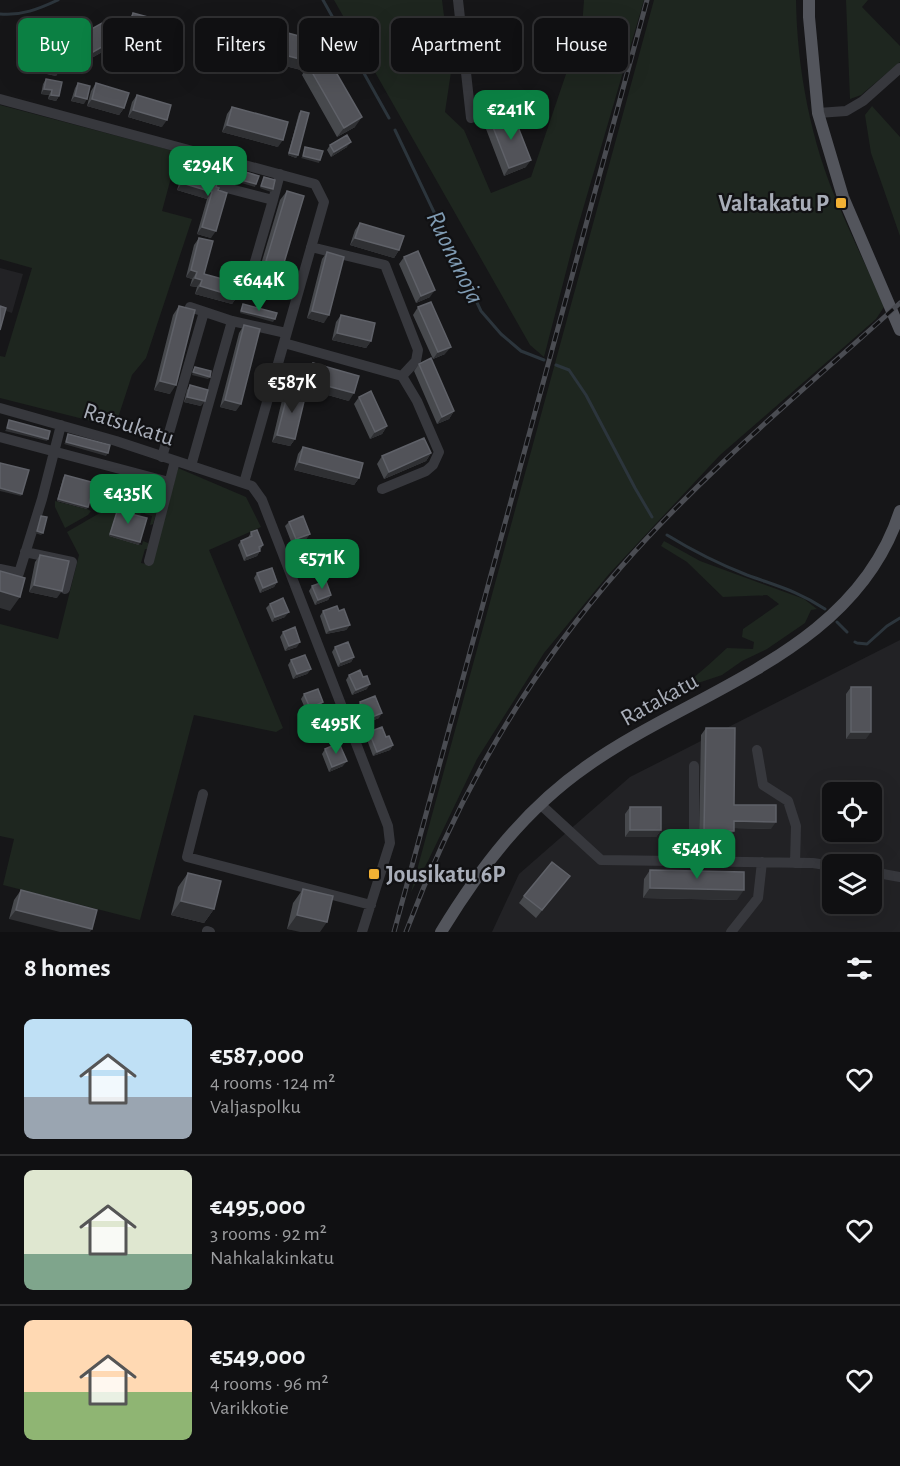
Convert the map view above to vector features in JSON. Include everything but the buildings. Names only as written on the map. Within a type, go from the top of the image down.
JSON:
[{"type":"main road","points":[[809,0],[818,113],[843,197],[900,330]]},
{"type":"main road","name":"Ratakatu","points":[[441,932],[496,852],[540,804],[587,766],[612,749],[763,665],[813,633],[835,614],[860,586],[887,544],[898,525],[900,511]]},
{"type":"street","points":[[458,0],[471,118]]},
{"type":"street","points":[[818,113],[846,111],[863,101],[900,68]]},
{"type":"street","points":[[0,99],[315,184],[324,202],[244,483],[252,486],[262,500],[388,826],[390,843],[362,932]]},
{"type":"street","points":[[225,160],[219,186],[273,200]]},
{"type":"street","points":[[252,272],[280,174]]},
{"type":"street","points":[[311,247],[385,265],[418,350],[416,361],[402,376]]},
{"type":"street","points":[[190,307],[402,376],[417,400],[439,452],[434,465],[426,471],[382,489]]},
{"type":"street","points":[[162,458],[204,312]]},
{"type":"street","points":[[191,466],[232,321]]},
{"type":"street","name":"Ratsukatu","points":[[0,409],[116,441],[162,458],[244,483]]},
{"type":"street","points":[[0,569],[19,573],[61,425]]},
{"type":"street","points":[[0,438],[169,482]]},
{"type":"street","points":[[149,561],[175,461]]},
{"type":"street","points":[[25,552],[72,562],[65,589]]},
{"type":"street","points":[[757,750],[763,784],[788,801],[794,818],[796,826],[795,863]]},
{"type":"street","points":[[694,766],[694,862]]},
{"type":"street","points":[[203,794],[186,857],[371,905]]},
{"type":"street","points":[[540,804],[601,860],[822,865]]},
{"type":"street","points":[[731,932],[758,898],[762,862]]},
{"type":"street","points":[[882,874],[900,877]]},
{"type":"shaded area","points":[[334,0],[442,0],[444,18],[391,18],[391,72],[451,72],[445,112],[464,130],[491,193],[531,177],[567,72],[623,72],[576,233],[544,357],[530,345],[375,72],[379,72],[379,18],[344,18]]},
{"type":"shaded area","points":[[584,0],[644,0],[628,55],[628,18],[583,18]]},
{"type":"shaded area","points":[[654,0],[796,0],[799,52],[813,131],[829,182],[884,307],[876,319],[720,455],[609,574],[544,653],[477,759],[411,892]]},
{"type":"shaded area","points":[[846,0],[868,0],[862,7],[900,46],[900,62],[861,95],[850,99]]},
{"type":"shaded area","points":[[0,105],[178,152],[162,211],[192,219],[146,358],[132,375],[115,427],[0,398],[0,356],[5,357],[32,268],[0,259]]},
{"type":"shaded area","points":[[872,106],[900,137],[900,236],[871,153],[865,115]]},
{"type":"shaded area","points":[[0,268],[23,274],[12,313],[0,309]]},
{"type":"shaded area","points":[[178,468],[246,497],[261,527],[209,550],[283,728],[276,732],[194,715],[140,920],[3,885],[14,839],[0,836],[0,624],[58,639],[79,555],[67,532],[117,503],[123,501],[148,507],[149,511],[157,511],[153,524],[150,525],[152,516],[145,514],[146,509],[142,508],[139,519],[131,517],[132,514],[116,513],[109,536],[142,545],[143,541],[148,543],[151,549],[145,549],[141,563],[152,565]]},
{"type":"shaded area","points":[[55,501],[91,511],[65,528],[55,507]]},
{"type":"shaded area","points":[[664,541],[700,561],[804,599],[817,609],[811,610],[805,623],[767,649],[742,661],[722,675],[698,683],[683,696],[662,704],[655,701],[702,671],[727,648],[753,649],[754,642],[742,637],[743,629],[779,604],[767,595],[723,597],[687,562],[661,546]]},
{"type":"shaded area","points":[[900,640],[900,932],[492,932],[519,874],[630,777]]},
{"type":"waterway","name":"Ruonanoja","points":[[0,14],[30,11],[58,0]]},
{"type":"waterway","name":"Ruonanoja","points":[[323,0],[389,118]]},
{"type":"waterway","name":"Ruonanoja","points":[[395,130],[481,311],[501,334],[521,351],[544,360]]},
{"type":"waterway","name":"Ruonanoja","points":[[556,365],[569,370],[586,395],[652,517]]},
{"type":"waterway","name":"Ruonanoja","points":[[667,535],[716,562],[796,593],[825,609]]},
{"type":"waterway","name":"Ruonanoja","points":[[855,642],[867,644],[900,618]]},
{"type":"waterway","name":"Ruonanoja","points":[[837,622],[847,632]]},
{"type":"railway","points":[[394,932],[647,0]]},
{"type":"railway","points":[[406,932],[447,834],[471,786],[525,694],[587,608],[621,567],[687,497],[756,431],[900,303]]},
{"type":"place","name":"Valtakatu P","points":[[841,203]]},
{"type":"place","name":"Jousikatu 6P","points":[[374,874]]}]
